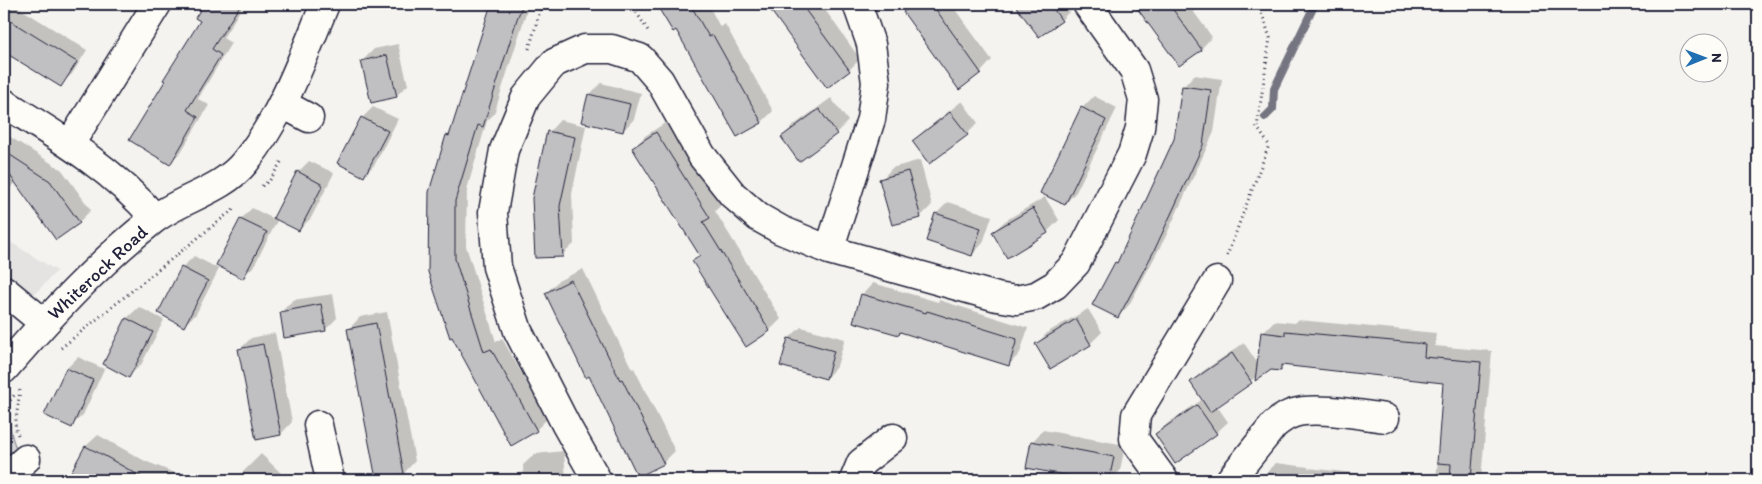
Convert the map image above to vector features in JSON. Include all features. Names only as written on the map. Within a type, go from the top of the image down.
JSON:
[{"type":"street","points":[[70,144],[157,4]]},
{"type":"street","name":"Whiterock Road","points":[[12,379],[44,323],[100,264],[155,218],[217,184],[244,164],[283,104],[325,4]]},
{"type":"street","points":[[829,250],[870,119],[876,83],[870,44],[856,4]]},
{"type":"street","points":[[597,480],[566,425],[518,331],[496,267],[492,212],[504,150],[526,97],[554,63],[585,48],[612,49],[640,58],[660,82],[702,156],[733,195],[758,217],[781,230],[829,250],[1006,299],[1016,300],[1036,296],[1055,285],[1076,263],[1132,154],[1140,128],[1143,99],[1134,70],[1086,4]]},
{"type":"street","points":[[4,103],[70,144],[108,172],[155,218]]},
{"type":"street","points":[[283,104],[309,118]]},
{"type":"street","points":[[1164,480],[1134,439],[1136,415],[1217,281]]},
{"type":"street","points":[[4,290],[44,323]]},
{"type":"street","points":[[1230,480],[1274,425],[1296,412],[1313,410],[1385,418]]},
{"type":"street","points":[[318,425],[330,480]]},
{"type":"street","points":[[854,480],[861,463],[893,438]]},
{"type":"street","points":[[4,478],[26,459]]},
{"type":"path","points":[[1217,281],[1269,145],[1257,127],[1270,38],[1260,4]]},
{"type":"path","points":[[254,192],[270,180],[285,157]]},
{"type":"path","points":[[61,348],[239,205]]},
{"type":"path","points":[[4,408],[12,379]]},
{"type":"shaded area","points":[[4,238],[57,271],[4,325]]},
{"type":"shaded area","points":[[10,413],[11,433],[18,452],[4,464],[4,420]]},
{"type":"building","points":[[204,4],[241,4],[212,49],[221,55],[187,110],[198,117],[170,165],[129,140],[165,81],[163,80],[200,21],[195,18]]},
{"type":"building","points":[[491,4],[523,4],[483,127],[478,125],[455,201],[455,259],[484,352],[491,349],[537,431],[511,446],[452,337],[450,338],[428,272],[429,192],[446,135],[449,136]]},
{"type":"building","points":[[656,4],[690,4],[709,37],[713,35],[762,123],[737,137],[676,30],[673,32]]},
{"type":"building","points":[[766,4],[801,4],[850,71],[827,88]]},
{"type":"building","points":[[915,4],[932,4],[981,73],[959,90],[903,12]]},
{"type":"building","points":[[1014,4],[1050,4],[1062,21],[1039,37]]},
{"type":"building","points":[[1134,4],[1169,4],[1202,50],[1179,66]]},
{"type":"building","points":[[4,17],[77,62],[61,87],[4,52]]},
{"type":"building","points":[[387,55],[397,97],[371,103],[361,61]]},
{"type":"building","points":[[1182,86],[1211,90],[1203,145],[1154,251],[1118,318],[1092,305],[1115,262],[1117,263],[1174,139]]},
{"type":"building","points":[[588,94],[630,104],[623,132],[581,122]]},
{"type":"building","points":[[1081,107],[1106,120],[1065,205],[1040,193]]},
{"type":"building","points":[[819,109],[837,134],[799,162],[781,137]]},
{"type":"building","points":[[950,112],[968,135],[929,164],[912,141]]},
{"type":"building","points":[[361,117],[388,131],[364,177],[337,163]]},
{"type":"building","points":[[547,131],[575,137],[560,206],[563,257],[535,258],[532,198]]},
{"type":"building","points":[[656,132],[710,218],[703,222],[770,331],[746,347],[692,261],[700,256],[632,148]]},
{"type":"building","points":[[4,151],[50,181],[80,223],[56,240],[4,167]]},
{"type":"building","points":[[297,171],[323,185],[299,231],[273,218]]},
{"type":"building","points":[[908,171],[921,218],[892,225],[879,179]]},
{"type":"building","points":[[1033,208],[1048,233],[1007,258],[992,232]]},
{"type":"building","points":[[935,213],[981,228],[972,256],[926,241]]},
{"type":"building","points":[[240,219],[267,232],[243,279],[216,265]]},
{"type":"building","points":[[181,267],[208,281],[184,327],[158,313]]},
{"type":"building","points":[[571,280],[664,464],[638,477],[589,376],[586,378],[545,293]]},
{"type":"building","points":[[861,294],[926,313],[927,311],[1017,339],[1009,366],[900,332],[899,335],[853,322]]},
{"type":"building","points":[[321,304],[326,331],[284,338],[280,312]]},
{"type":"building","points":[[126,318],[153,332],[129,378],[103,364]]},
{"type":"building","points":[[1076,319],[1091,345],[1050,369],[1035,344]]},
{"type":"building","points":[[376,323],[404,474],[376,479],[347,329]]},
{"type":"building","points":[[1285,331],[1425,344],[1424,357],[1481,362],[1471,480],[1450,480],[1451,464],[1437,463],[1443,383],[1281,365],[1281,371],[1271,370],[1255,381],[1261,332],[1285,335]]},
{"type":"building","points":[[788,338],[834,351],[826,379],[780,366]]},
{"type":"building","points":[[263,344],[281,435],[256,440],[238,349]]},
{"type":"building","points":[[1232,353],[1252,383],[1210,412],[1190,382]]},
{"type":"building","points":[[66,368],[93,380],[72,428],[44,415]]},
{"type":"building","points":[[1197,405],[1217,434],[1175,464],[1155,434]]},
{"type":"building","points":[[1031,441],[1114,457],[1109,480],[1092,480],[1026,468]]},
{"type":"building","points":[[85,446],[147,480],[85,480],[71,472]]},
{"type":"waterway","points":[[1265,117],[1273,109],[1274,89],[1315,4]]}]
